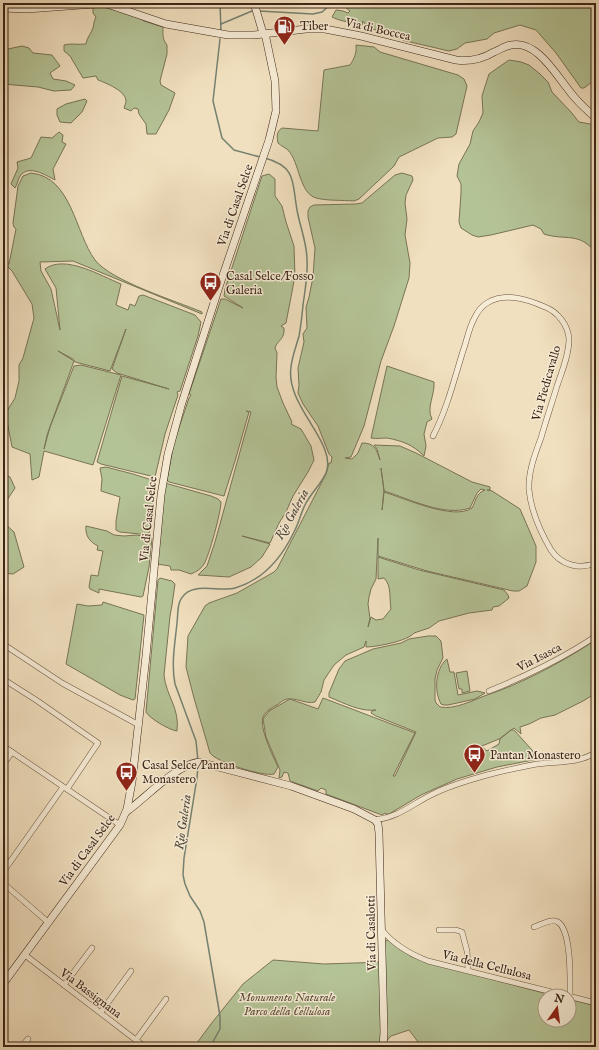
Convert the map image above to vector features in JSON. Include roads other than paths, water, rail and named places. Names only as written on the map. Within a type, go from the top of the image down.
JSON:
[{"type":"main road","name":"Via di Casal Selce","points":[[3,984],[120,825],[126,812],[131,788],[139,726],[161,495],[168,454],[181,406],[216,295],[269,140],[276,111],[276,87],[266,38],[257,16],[254,3]]},
{"type":"main road","name":"Via di Boccea","points":[[3,8],[27,9],[107,4],[166,24],[228,36],[264,34],[306,28],[329,30],[361,36],[464,61],[483,58],[509,45],[524,45],[536,51],[576,99],[596,118]]},
{"type":"main road","points":[[126,812],[159,785],[186,767],[199,762],[292,786],[354,809],[375,820]]},
{"type":"main road","name":"Via di Casalotti","points":[[375,820],[378,825],[379,834],[382,930],[384,1032],[382,1047]]},
{"type":"street","name":"Via Piedicavallo","points":[[433,436],[445,408],[473,321],[482,308],[495,299],[512,297],[534,303],[553,311],[562,320],[567,330],[568,348],[563,369],[533,461],[529,481],[530,498],[538,524],[550,549],[558,558],[566,563],[578,566],[586,566],[596,562]]},
{"type":"street","name":"Via Isasca","points":[[489,691],[540,669],[596,636]]},
{"type":"street","points":[[3,644],[62,684],[139,726]]},
{"type":"street","points":[[3,679],[98,743],[3,872]]},
{"type":"street","points":[[3,746],[120,825]]},
{"type":"street","points":[[3,765],[12,752]]},
{"type":"street","points":[[375,820],[393,816],[434,793],[475,778],[531,765],[577,760],[596,752]]},
{"type":"street","points":[[3,882],[49,923]]},
{"type":"street","points":[[534,927],[553,921],[558,922],[561,925],[569,952],[570,988]]},
{"type":"street","name":"Via della Cellulosa","points":[[382,930],[392,941],[413,954],[434,963],[539,988]]},
{"type":"street","points":[[439,930],[456,930],[462,932],[467,951],[468,970]]},
{"type":"street","points":[[64,985],[92,948]]},
{"type":"street","name":"Via Bassignana","points":[[25,955],[145,1047]]},
{"type":"street","points":[[101,1012],[131,971]]},
{"type":"street","name":"Via della Cellulosa","points":[[577,998],[596,1003]]},
{"type":"street","points":[[136,1040],[166,999]]},
{"type":"street","points":[[21,1047],[28,1039]]},
{"type":"waterway","name":"Rio Galeria","points":[[220,3],[221,31]]},
{"type":"waterway","points":[[259,11],[313,14],[322,12],[332,3]]},
{"type":"waterway","points":[[221,24],[252,11]]},
{"type":"waterway","name":"Rio Galeria","points":[[220,39],[213,101],[222,138],[234,150],[260,157]]},
{"type":"waterway","name":"Rio Galeria","points":[[198,761],[196,741],[175,684],[173,669],[180,600],[185,594],[196,589],[235,588],[263,573],[284,550],[296,529],[306,503],[326,473],[328,461],[325,449],[303,410],[291,382],[291,367],[299,336],[307,266],[306,247],[297,210],[293,184],[288,171],[283,166],[265,158]]},
{"type":"waterway","name":"Rio Galeria","points":[[198,765],[184,858],[183,875],[190,896],[200,911],[204,922],[220,1016],[220,1029],[210,1047]]},
{"type":"place","name":"Tiber","points":[[285,46]]},
{"type":"place","name":"Casal Selce/Fosso Galeria","points":[[210,302]]},
{"type":"place","name":"Pantan Monastero","points":[[475,774]]},
{"type":"place","name":"Casal Selce/Pantan Monastero","points":[[126,792]]},
{"type":"park label","name":"Monumento Naturale Parco della Cellulosa","points":[[287,1004]]}]
